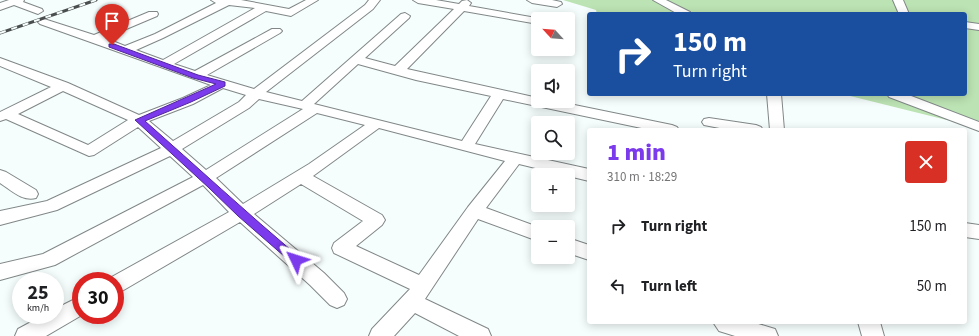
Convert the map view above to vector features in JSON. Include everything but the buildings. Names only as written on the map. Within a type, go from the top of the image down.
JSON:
[{"type":"street","points":[[214,0],[262,4],[291,13],[313,0]]},
{"type":"street","points":[[0,218],[51,206],[171,149],[244,105],[256,94],[369,7],[375,0]]},
{"type":"street","points":[[419,0],[464,4],[531,19]]},
{"type":"street","points":[[532,0],[558,3],[551,12]]},
{"type":"street","points":[[658,0],[682,12]]},
{"type":"street","points":[[898,0],[903,12]]},
{"type":"street","points":[[0,7],[17,1],[41,16],[94,39],[196,76],[256,94],[310,106],[466,147],[587,175]]},
{"type":"street","points":[[125,50],[159,36],[226,2]]},
{"type":"street","points":[[164,64],[262,4]]},
{"type":"street","points":[[399,70],[464,4]]},
{"type":"street","points":[[94,39],[153,14]]},
{"type":"street","points":[[0,272],[48,260],[204,178],[310,106],[405,16]]},
{"type":"street","points":[[967,25],[979,27]]},
{"type":"street","points":[[196,76],[276,31]]},
{"type":"street","points":[[358,60],[399,70],[416,76],[663,128]]},
{"type":"street","points":[[0,62],[62,86],[139,120],[241,213],[317,279],[337,299]]},
{"type":"street","points":[[3,115],[89,151],[139,120],[188,101],[222,84]]},
{"type":"street","points":[[3,115],[62,86]]},
{"type":"street","points":[[466,147],[500,93]]},
{"type":"street","points":[[774,96],[777,128]]},
{"type":"street","points":[[899,96],[979,127]]},
{"type":"street","points":[[709,122],[744,128]]},
{"type":"street","points":[[124,280],[301,177],[353,142],[377,123]]},
{"type":"street","points":[[380,336],[418,294],[474,211],[516,159]]},
{"type":"street","points":[[0,176],[30,194]]},
{"type":"street","points":[[301,177],[376,220],[341,248],[418,294],[480,336]]},
{"type":"street","points":[[474,211],[531,231]]},
{"type":"street","points":[[967,230],[979,232]]},
{"type":"street","points":[[575,248],[587,252]]},
{"type":"street","points":[[26,336],[72,310]]},
{"type":"street","points":[[726,324],[767,336]]},
{"type":"street","points":[[870,324],[873,336]]},
{"type":"green space","points":[[563,0],[979,0],[979,128],[850,96],[967,96],[967,12],[596,12],[596,10]]},
{"type":"railway","points":[[0,33],[96,0]]},
{"type":"route","points":[[112,45],[222,84],[188,101],[139,120],[213,185],[241,213],[296,260]]}]
